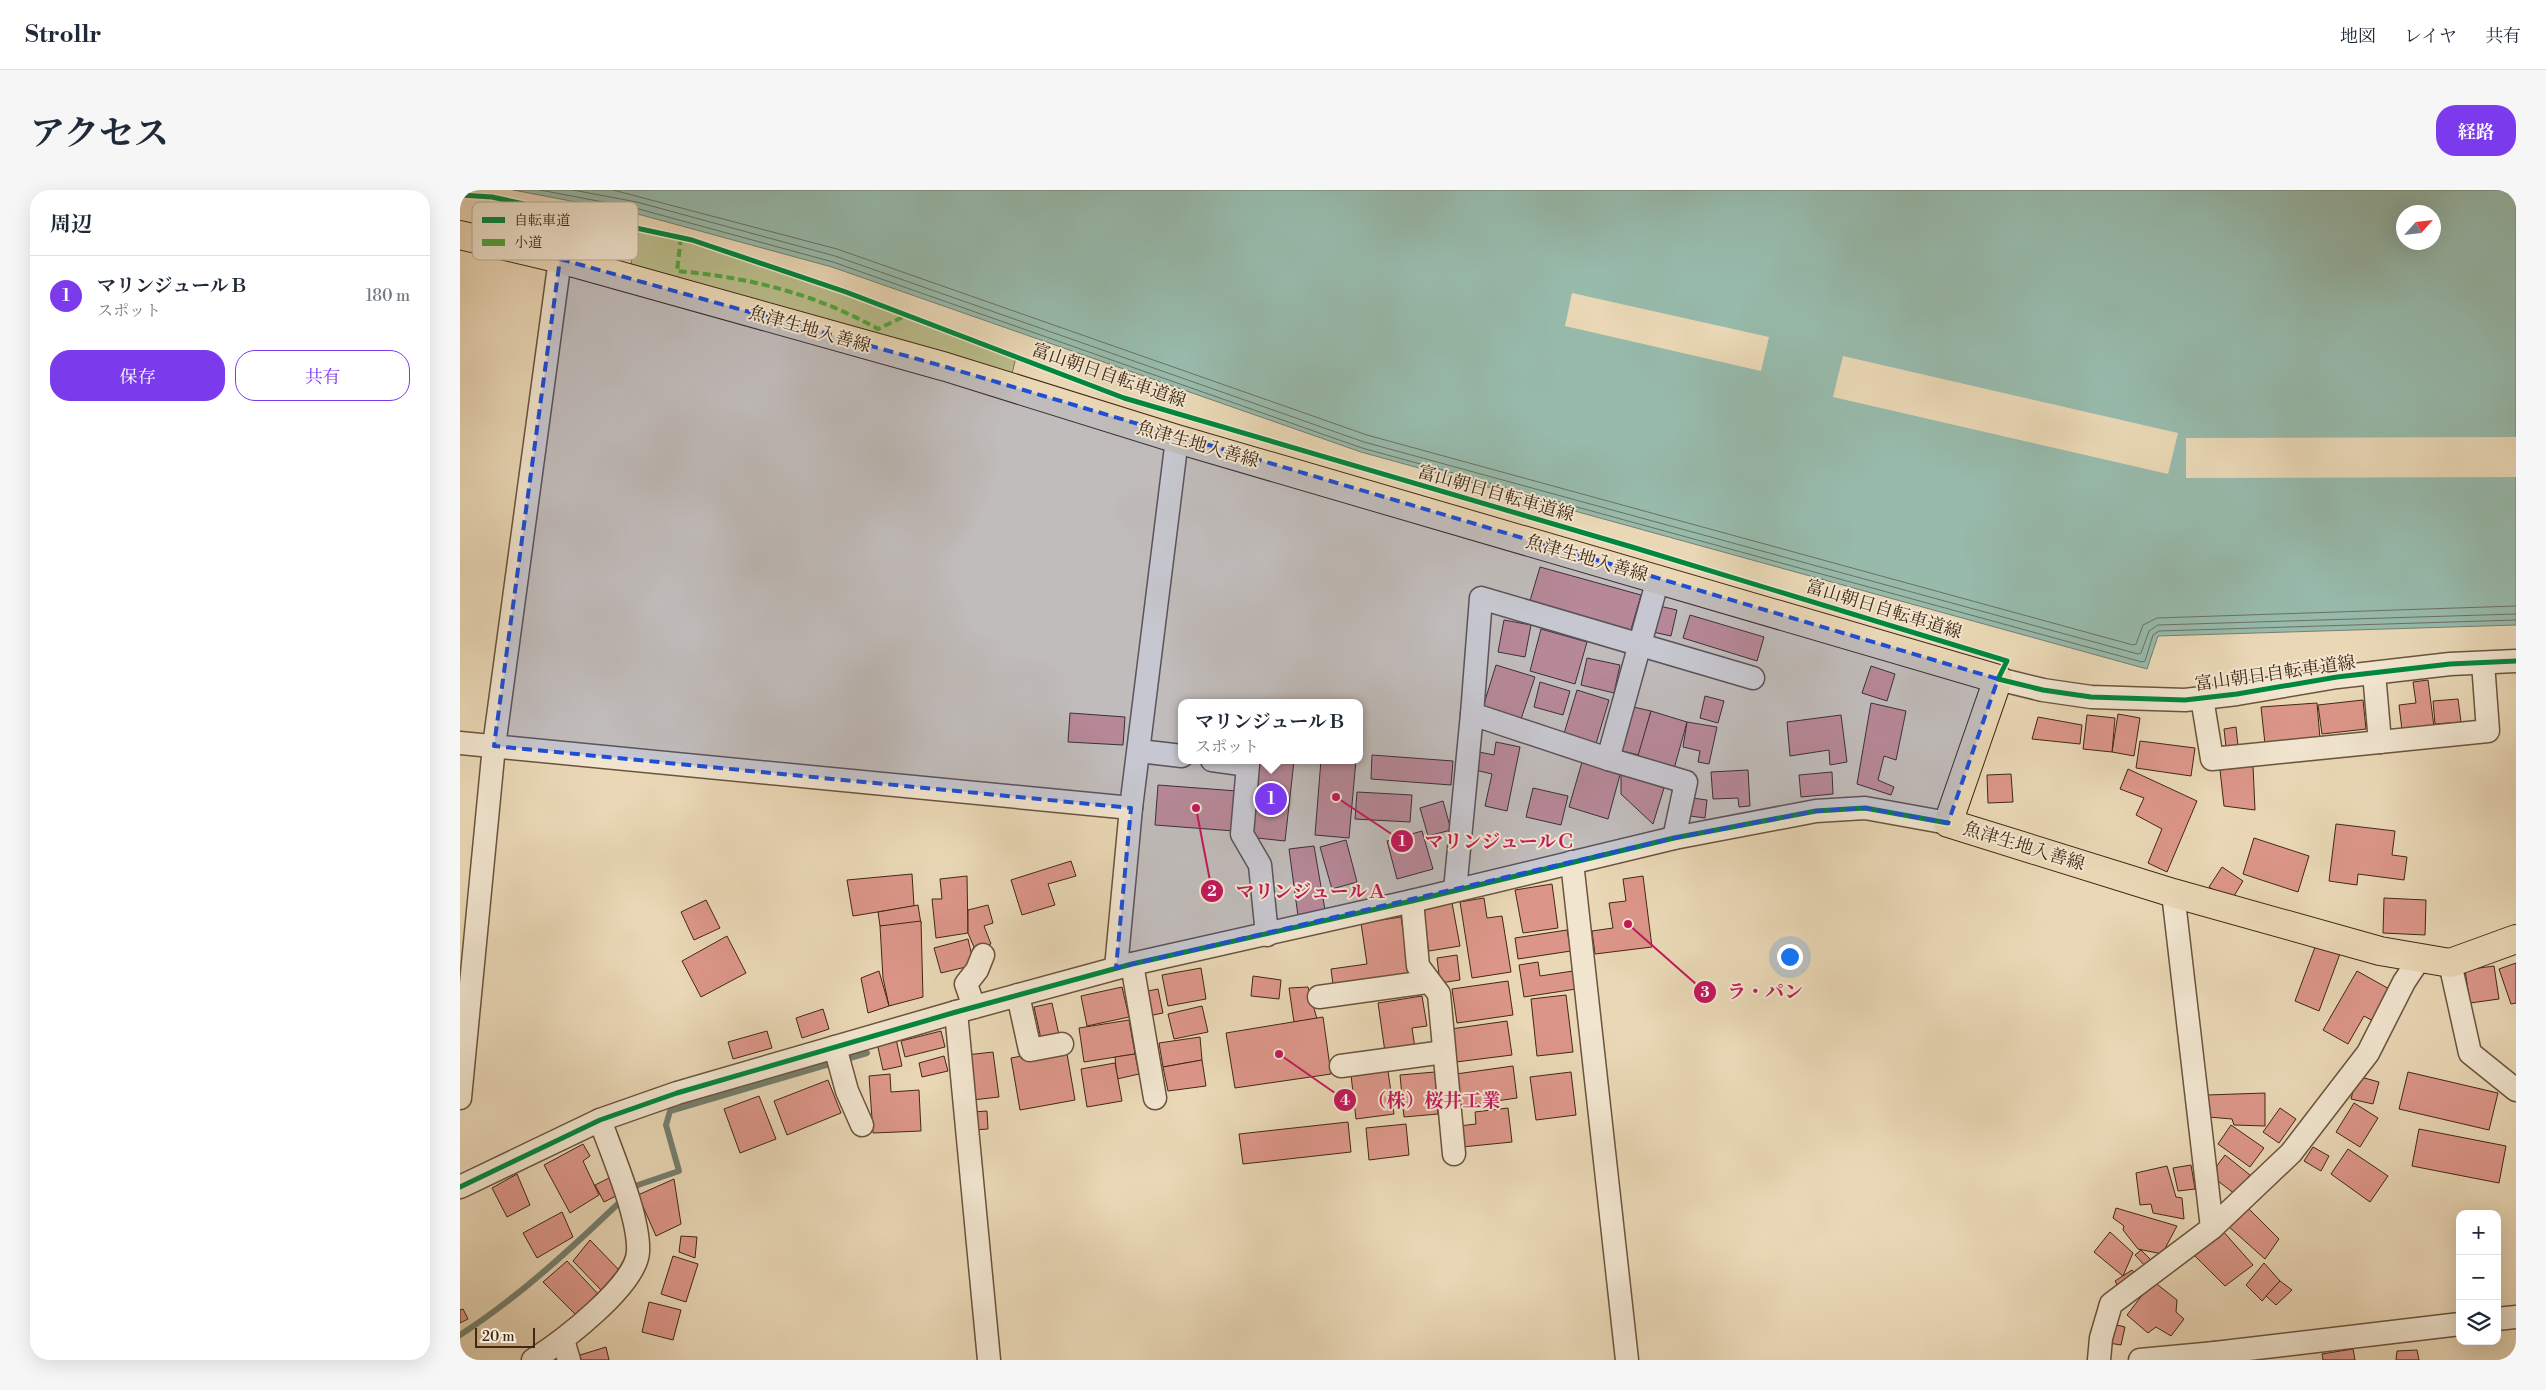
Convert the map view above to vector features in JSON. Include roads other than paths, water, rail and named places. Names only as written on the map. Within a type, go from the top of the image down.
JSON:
[{"type":"main road","name":"魚津生地入善線","points":[[564,260],[946,367],[1177,439],[1998,679],[1948,822],[2173,893],[2380,951],[2450,963],[2516,939]]},
{"type":"street","points":[[460,1098],[494,746],[560,260]]},
{"type":"street","points":[[1155,1098],[1124,966],[1130,808],[1139,751],[1177,439]]},
{"type":"street","points":[[1608,759],[1658,579]]},
{"type":"street","points":[[1455,890],[1481,598],[1753,678]]},
{"type":"street","name":"富山朝日自転車道線","points":[[1998,679],[2043,690],[2091,697],[2185,700],[2374,673],[2516,661]]},
{"type":"street","points":[[2202,698],[2212,759],[2488,731],[2484,663]]},
{"type":"street","points":[[2374,673],[2380,742]]},
{"type":"street","points":[[1472,714],[1608,759],[1686,782],[1674,838]]},
{"type":"street","points":[[460,743],[1130,808]]},
{"type":"street","points":[[1139,751],[1178,756]]},
{"type":"street","points":[[1241,764],[1248,765],[1242,834],[1260,865],[1267,935]]},
{"type":"street","points":[[460,1187],[600,1120],[677,1093],[965,1009],[1124,966],[1267,935],[1674,838],[1826,810],[1865,808],[1948,822]]},
{"type":"street","points":[[1572,862],[1627,1360]]},
{"type":"street","points":[[2173,893],[2212,1228]]},
{"type":"street","points":[[1412,901],[1418,966],[1427,982],[1438,994],[1454,1154]]},
{"type":"street","points":[[983,955],[977,970],[966,984],[965,1009],[989,1360]]},
{"type":"street","points":[[2099,1360],[2101,1338],[2111,1304],[2212,1228],[2291,1153],[2368,1053],[2404,982],[2420,958]]},
{"type":"street","points":[[2450,963],[2470,1053],[2516,1090]]},
{"type":"street","points":[[1319,997],[1427,982]]},
{"type":"street","points":[[1018,995],[1030,1050],[1062,1044]]},
{"type":"street","points":[[835,1047],[847,1091],[862,1125]]},
{"type":"street","points":[[1342,1066],[1444,1052]]},
{"type":"street","points":[[534,1360],[566,1350],[629,1272],[638,1254],[634,1223],[600,1120]]},
{"type":"street","points":[[2501,1319],[2516,1317]]},
{"type":"street","points":[[2140,1360],[2216,1356],[2456,1325]]},
{"type":"water","points":[[513,190],[2516,190],[2516,625],[2158,636],[2147,669],[1361,452],[832,267],[638,214],[638,202],[576,202]]},
{"type":"waterway","points":[[631,1191],[638,1185],[679,1171],[666,1125],[670,1111],[867,1053]]},
{"type":"waterway","points":[[460,1335],[524,1288],[624,1198]]},
{"type":"place","name":"マリンジュールＣ","points":[[1336,797]]},
{"type":"place","name":"マリンジュールＢ","points":[[1271,799]]},
{"type":"place","name":"マリンジュールＡ","points":[[1196,808]]},
{"type":"place","name":"ラ・パン","points":[[1628,924]]},
{"type":"place","name":"（株）桜井工業","points":[[1279,1054]]}]
